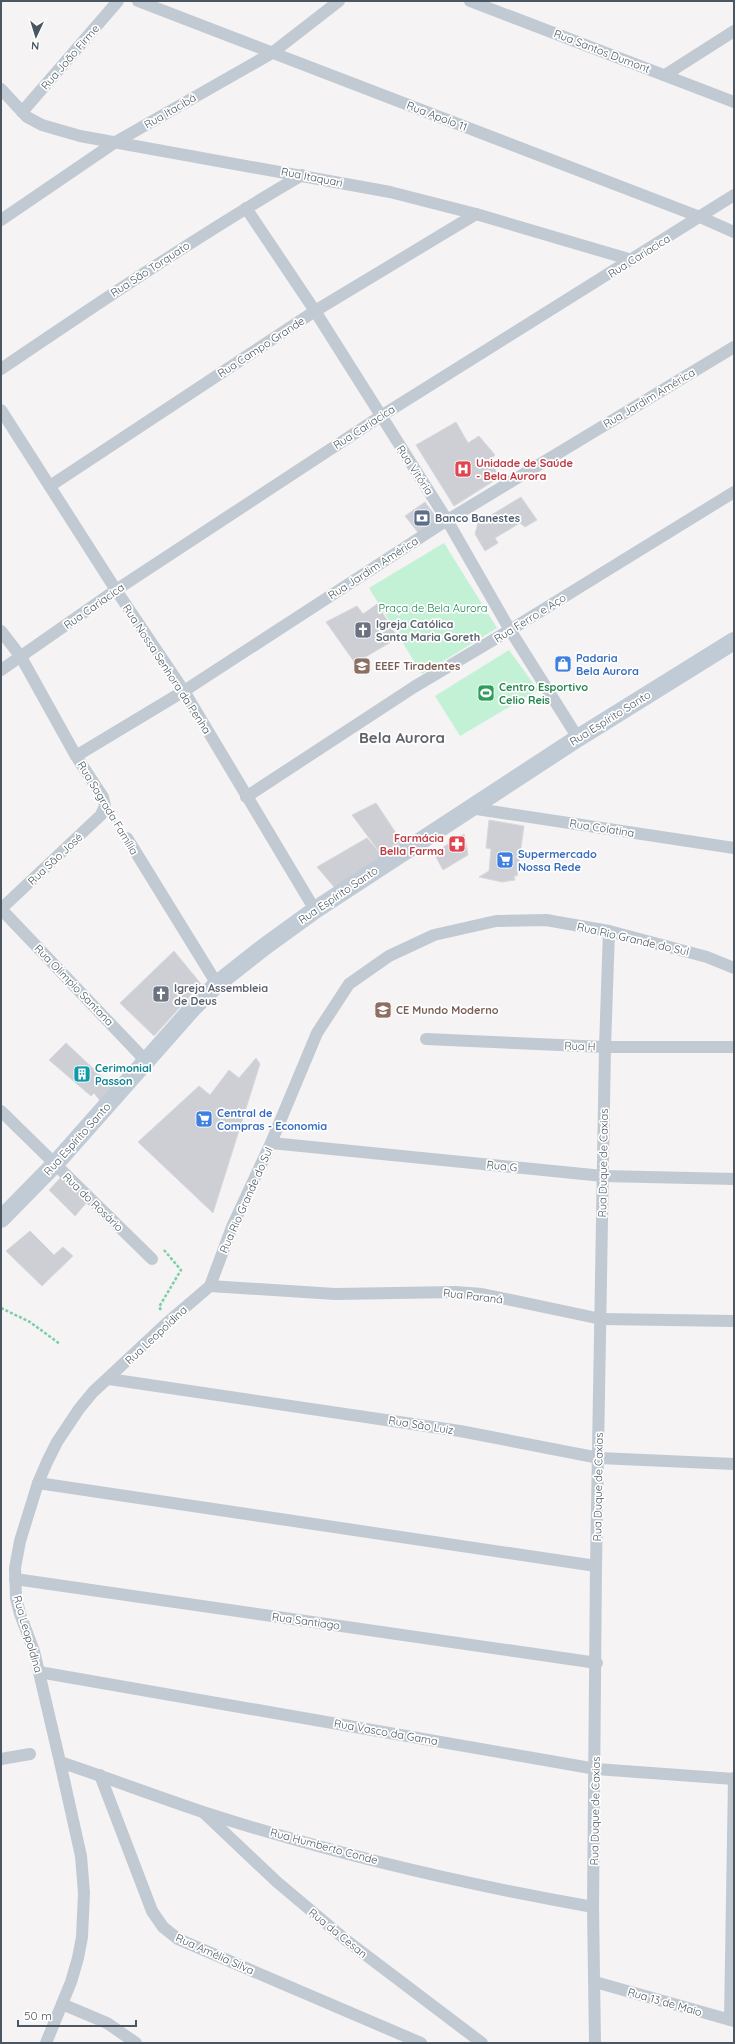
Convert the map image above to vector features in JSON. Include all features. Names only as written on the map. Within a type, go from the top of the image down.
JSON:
[{"type":"street","name":"Rua João Firme","points":[[22,112],[118,1]]},
{"type":"street","name":"Rua Apolo 11","points":[[138,1],[700,217],[734,232]]},
{"type":"street","name":"Rua Itacibá","points":[[1,220],[114,143],[272,53],[339,1]]},
{"type":"street","name":"Rua Santos Dumont","points":[[470,1],[734,102]]},
{"type":"street","points":[[665,75],[734,31]]},
{"type":"street","name":"Rua Itaquari","points":[[1,89],[22,112],[42,125],[80,136],[390,192],[476,214],[632,260]]},
{"type":"street","name":"Rua São Torquato","points":[[1,369],[149,268],[302,175]]},
{"type":"street","name":"Rua Cariacica","points":[[1,670],[116,590],[381,416],[734,195]]},
{"type":"street","name":"Rua Vitória","points":[[246,208],[315,311],[447,520],[510,630],[578,738]]},
{"type":"street","name":"Rua Campo Grande","points":[[50,486],[315,311],[476,214]]},
{"type":"street","name":"Rua Jardim América","points":[[76,756],[184,691],[447,520],[734,347]]},
{"type":"street","name":"Rua Nossa Senhora da Penha","points":[[1,410],[116,590],[184,691],[246,797],[315,910]]},
{"type":"street","name":"Rua Ferro e Aço","points":[[246,797],[414,687],[510,630],[734,492]]},
{"type":"street","name":"Rua Sagrada Família","points":[[1,632],[21,657],[76,756],[104,797],[105,806]]},
{"type":"street","name":"Rua Espírito Santo","points":[[1,1218],[55,1164],[147,1062],[192,1009],[217,984],[264,947],[315,910],[470,808],[578,738],[734,641]]},
{"type":"street","name":"Rua São José","points":[[1,909],[102,815],[105,806]]},
{"type":"street","name":"Rua Colatina","points":[[470,808],[734,848]]},
{"type":"street","name":"Rua Sagrada Família","points":[[127,838],[217,984]]},
{"type":"street","name":"Rua Olímpio Santana","points":[[1,909],[147,1062]]},
{"type":"street","name":"Rua Rio Grande do Sul","points":[[210,1286],[232,1227],[271,1144],[317,1033],[349,984],[389,956],[434,935],[496,921],[546,920],[609,931],[707,957],[734,968]]},
{"type":"street","name":"Rua Duque de Caxias","points":[[595,2043],[593,1907],[597,1663],[596,1566],[605,1047],[609,931]]},
{"type":"street","name":"Rua H","points":[[426,1039],[605,1047],[734,1047]]},
{"type":"street","name":"Rua do Rosário","points":[[1,1111],[152,1259]]},
{"type":"street","name":"Rua G","points":[[271,1144],[603,1176],[734,1179]]},
{"type":"street","name":"Rua Paraná","points":[[210,1286],[335,1294],[455,1292],[482,1294],[601,1319],[734,1321]]},
{"type":"street","name":"Rua Leopoldina","points":[[46,2043],[62,2004],[78,1958],[84,1922],[84,1893],[81,1856],[60,1762],[34,1650],[20,1614],[15,1579],[19,1547],[38,1483],[47,1462],[68,1425],[93,1392],[109,1379],[168,1322],[210,1286]]},
{"type":"street","name":"Rua São Luiz","points":[[109,1379],[460,1431],[599,1458],[734,1464]]},
{"type":"street","points":[[38,1483],[596,1566]]},
{"type":"street","name":"Rua Santiago","points":[[15,1579],[597,1663]]},
{"type":"street","name":"Rua Vasco da Gama","points":[[39,1672],[596,1769],[734,1778]]},
{"type":"street","points":[[1,1759],[30,1754]]},
{"type":"street","name":"Rua Humberto Conde","points":[[60,1762],[203,1812],[327,1848],[512,1893],[593,1907]]},
{"type":"street","name":"Rua Amélia Silva","points":[[100,1775],[145,1895],[157,1920],[163,1927],[178,1939],[421,2043]]},
{"type":"street","points":[[732,2021],[734,1778]]},
{"type":"street","name":"Rua da Cesan","points":[[203,1812],[277,1882],[346,1940],[482,2043]]},
{"type":"street","name":"Rua 13 de Maio","points":[[595,1982],[732,2021]]},
{"type":"street","points":[[62,2004],[107,2023],[136,2043]]},
{"type":"path","name":"Rua Sagrada Família","points":[[105,806],[127,838]]},
{"type":"path","points":[[162,1249],[181,1270],[159,1307],[168,1322]]},
{"type":"path","points":[[1,1308],[30,1322],[60,1344]]},
{"type":"green space","name":"Praça de Bela Aurora","points":[[444,543],[497,628],[422,674],[369,588]]},
{"type":"green space","name":"Centro Esportivo Celio Reis","points":[[509,650],[538,690],[460,736],[435,696]]},
{"type":"building","name":"Unidade de Saúde - Bela Aurora","points":[[456,422],[468,443],[479,436],[495,455],[489,460],[500,477],[454,506],[416,445]]},
{"type":"building","points":[[521,497],[537,520],[525,527],[520,523],[495,538],[498,543],[485,551],[475,534],[478,523]]},
{"type":"building","name":"Banco Banestes","points":[[425,502],[439,521],[420,535],[405,516]]},
{"type":"building","name":"Igreja Católica Santa Maria Goreth","points":[[377,604],[398,638],[355,663],[326,622],[357,606],[363,614]]},
{"type":"building","points":[[376,803],[402,842],[381,854],[352,815]]},
{"type":"building","name":"Supermercado Nossa Rede","points":[[489,820],[524,826],[517,876],[514,876],[515,880],[502,882],[479,877],[489,871],[491,849],[486,848]]},
{"type":"building","name":"Farmácia Bella Farma","points":[[464,834],[468,855],[443,870],[434,853]]},
{"type":"building","points":[[367,838],[384,858],[335,888],[317,867]]},
{"type":"building","name":"Igreja Assembleia de Deus","points":[[174,951],[201,984],[154,1036],[120,1003]]},
{"type":"building","name":"Cerimonial Passon","points":[[66,1043],[113,1087],[101,1102],[94,1093],[91,1096],[49,1060]]},
{"type":"building","name":"Central de Compras - Economia","points":[[256,1058],[260,1064],[213,1213],[138,1142],[199,1086],[210,1095],[229,1070],[239,1078]]},
{"type":"building","points":[[62,1176],[88,1201],[75,1216],[49,1190]]},
{"type":"building","points":[[30,1231],[54,1255],[63,1247],[73,1256],[42,1286],[6,1251]]},
{"type":"place","name":"Unidade de Saúde - Bela Aurora","points":[[463,469]]},
{"type":"place","name":"Banco Banestes","points":[[422,518]]},
{"type":"place","name":"Igreja Católica Santa Maria Goreth","points":[[363,630]]},
{"type":"place","name":"Padaria Bela Aurora","points":[[563,664]]},
{"type":"place","name":"EEEF Tiradentes","points":[[362,666]]},
{"type":"place","name":"Centro Esportivo Celio Reis","points":[[486,693]]},
{"type":"place","name":"Farmácia Bella Farma","points":[[457,844]]},
{"type":"place","name":"Supermercado Nossa Rede","points":[[505,860]]},
{"type":"place","name":"Igreja Assembleia de Deus","points":[[161,994]]},
{"type":"place","name":"CE Mundo Moderno","points":[[383,1010]]},
{"type":"place","name":"Cerimonial Passon","points":[[82,1074]]},
{"type":"place","name":"Central de Compras - Economia","points":[[204,1119]]},
{"type":"district","name":"Bela Aurora","points":[[402,737]]}]
